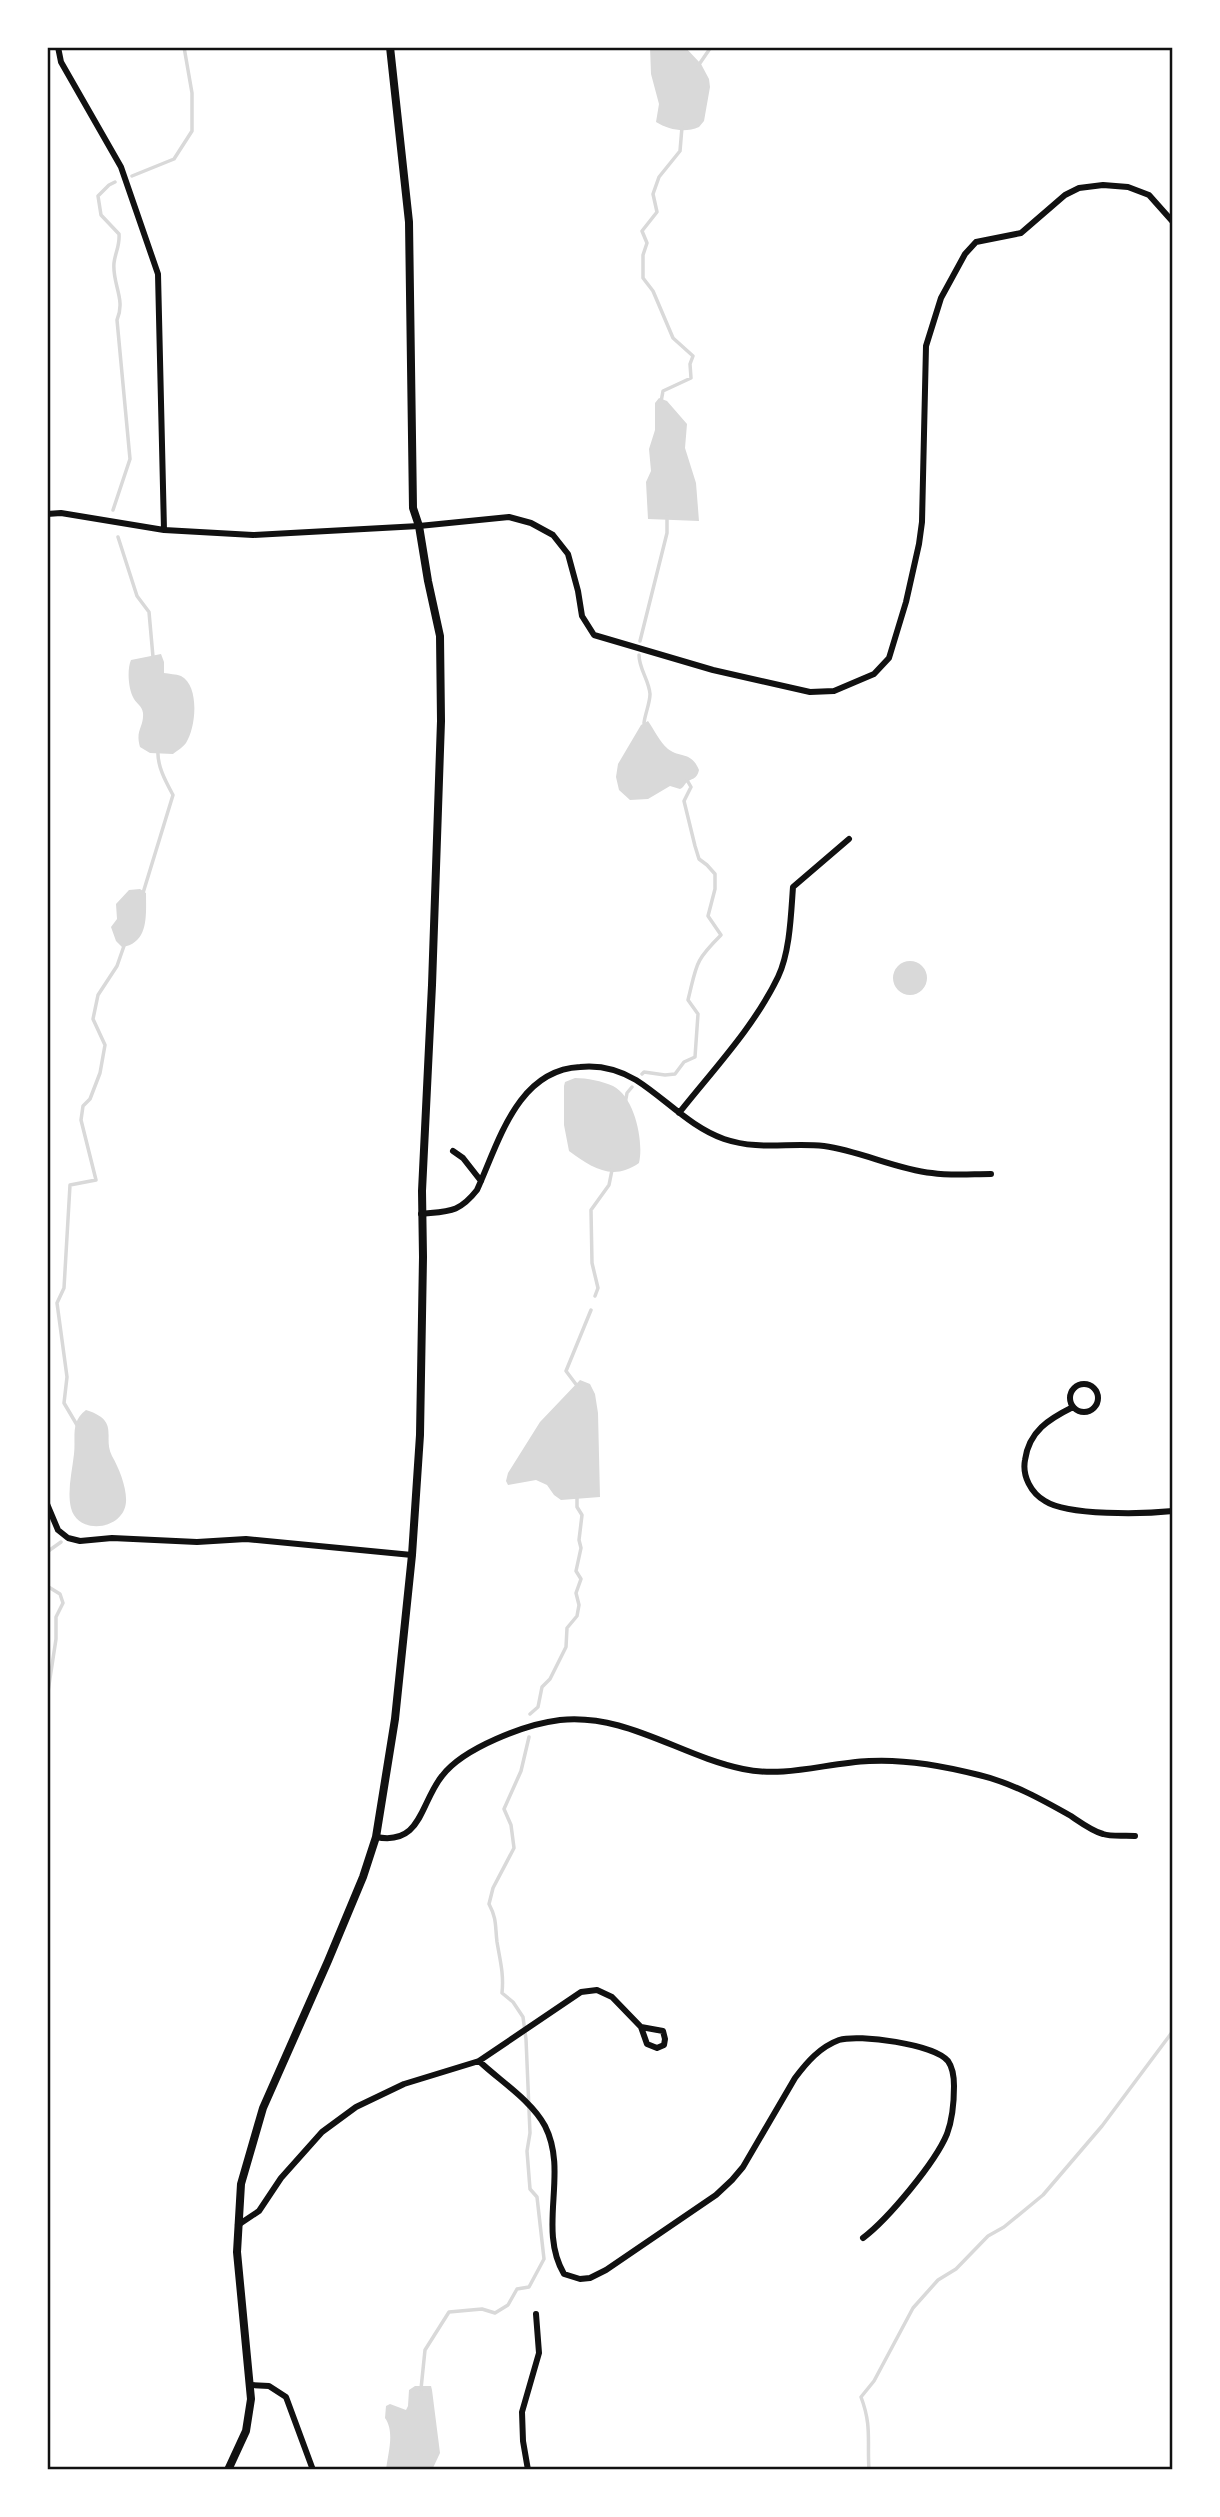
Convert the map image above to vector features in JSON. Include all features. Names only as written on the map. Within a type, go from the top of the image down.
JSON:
[{"type":"street","points":[[58,47],[61,62],[121,167],[158,274],[164,530]]},
{"type":"street","points":[[228,2470],[246,2431],[250,2409],[250,2385],[237,2272],[237,2226],[243,2173],[260,2116],[363,1877],[376,1837],[395,1719],[412,1555],[420,1435],[423,1257],[421,1214],[439,807],[440,636],[419,526],[413,508],[409,222],[390,47]]},
{"type":"street","points":[[47,514],[61,513],[164,530],[253,535],[419,526],[509,517],[531,523],[553,535],[568,554],[582,616],[594,635],[713,670],[810,692],[834,691],[874,674],[889,658],[906,602],[922,522],[926,346],[940,298],[965,254],[976,242],[1021,233],[1065,195],[1079,188],[1103,185],[1128,187],[1149,195],[1173,222]]},
{"type":"street","points":[[680,1113],[751,1022],[779,975],[790,929],[793,887],[849,839]]},
{"type":"street","points":[[421,1214],[456,1210],[467,1202],[481,1181],[520,1101],[532,1085],[557,1070],[586,1066],[622,1073],[636,1080],[699,1128],[742,1144],[772,1147],[820,1146],[853,1150],[932,1174],[991,1174]]},
{"type":"street","points":[[453,1151],[463,1158],[481,1181]]},
{"type":"street","points":[[1073,1408],[1069,1399],[1075,1386],[1084,1383],[1096,1390],[1098,1399],[1094,1408],[1085,1412],[1073,1408],[1052,1418],[1032,1436],[1024,1462],[1032,1489],[1045,1501],[1069,1509],[1107,1512],[1173,1511]]},
{"type":"street","points":[[47,1416],[47,1454]]},
{"type":"street","points":[[47,1504],[58,1530],[73,1540],[123,1538],[197,1542],[247,1539],[412,1555]]},
{"type":"street","points":[[376,1837],[390,1840],[404,1836],[420,1816],[442,1775],[461,1759],[493,1741],[540,1724],[584,1719],[624,1726],[706,1758],[743,1769],[771,1773],[870,1761],[901,1761],[978,1775],[1031,1794],[1103,1834],[1135,1836]]},
{"type":"street","points":[[237,2226],[260,2211],[281,2178],[322,2132],[356,2107],[404,2084],[479,2062],[581,1992],[604,1992],[621,2004],[641,2027]]},
{"type":"street","points":[[479,2062],[520,2097],[543,2123],[555,2161],[552,2236],[555,2255],[564,2274],[580,2279],[590,2278],[606,2270],[674,2225],[732,2180],[795,2078],[806,2063],[827,2046],[851,2038],[914,2046],[938,2053],[947,2060],[954,2079],[954,2105],[946,2136],[917,2179],[880,2225],[863,2238]]},
{"type":"street","points":[[528,2470],[522,2412],[539,2353],[536,2314]]},
{"type":"street","points":[[250,2385],[269,2386],[286,2397],[313,2470]]},
{"type":"shaded area","points":[[650,47],[685,47],[701,64],[710,87],[704,121],[699,127],[677,130],[656,122],[659,104],[651,74]]},
{"type":"shaded area","points":[[659,398],[667,401],[687,424],[685,448],[696,483],[699,521],[648,519],[646,482],[651,471],[649,449],[655,430],[655,403]]},
{"type":"shaded area","points":[[161,654],[164,673],[181,676],[187,681],[194,698],[194,718],[189,736],[185,744],[173,754],[150,753],[140,747],[138,736],[143,713],[129,685],[131,660]]},
{"type":"shaded area","points":[[648,721],[668,749],[693,760],[699,770],[695,777],[680,789],[670,786],[648,799],[630,800],[619,790],[616,777],[618,764],[641,725]]},
{"type":"shaded area","points":[[140,889],[146,893],[144,927],[137,940],[122,947],[116,941],[111,927],[117,919],[116,904],[129,890]]},
{"type":"shaded area","points":[[910,961],[922,966],[927,978],[922,990],[910,995],[898,990],[893,978],[898,966]]},
{"type":"shaded area","points":[[575,1078],[604,1083],[621,1092],[632,1110],[639,1132],[639,1163],[629,1169],[611,1172],[594,1167],[569,1151],[564,1125],[564,1086],[565,1082]]},
{"type":"shaded area","points":[[580,1380],[590,1384],[595,1394],[600,1497],[561,1500],[547,1485],[536,1480],[508,1485],[508,1473],[540,1422]]},
{"type":"shaded area","points":[[86,1410],[97,1414],[107,1424],[109,1449],[122,1478],[126,1496],[118,1519],[100,1526],[82,1523],[75,1517],[70,1502],[75,1430],[78,1420]]},
{"type":"shaded area","points":[[415,2386],[431,2386],[440,2453],[432,2470],[386,2470],[390,2430],[385,2418],[386,2406],[390,2404],[406,2410],[409,2390]]},
{"type":"waterway","points":[[132,176],[174,159],[192,131],[192,93],[184,47]]},
{"type":"waterway","points":[[698,66],[711,47]]},
{"type":"waterway","points":[[661,402],[663,391],[691,378],[690,364],[693,356],[673,338],[653,291],[643,278],[643,255],[647,243],[642,231],[657,212],[653,194],[659,177],[680,151],[682,127]]},
{"type":"waterway","points":[[113,510],[130,459],[117,320],[120,305],[114,271],[119,234],[101,215],[98,196],[115,182]]},
{"type":"waterway","points":[[640,641],[667,533],[667,517]]},
{"type":"waterway","points":[[118,537],[137,596],[149,612],[153,657]]},
{"type":"waterway","points":[[639,655],[650,694],[644,723]]},
{"type":"waterway","points":[[143,893],[173,795],[160,768],[158,751]]},
{"type":"waterway","points":[[642,1074],[675,1074],[684,1062],[695,1057],[698,1014],[688,1000],[698,964],[721,935],[708,916],[715,889],[715,874],[699,859],[695,846],[684,801],[691,787],[687,780]]},
{"type":"waterway","points":[[77,1425],[64,1403],[67,1377],[57,1303],[64,1288],[70,1185],[96,1180],[81,1120],[83,1106],[90,1099],[100,1073],[105,1045],[93,1019],[98,995],[117,966],[125,943]]},
{"type":"waterway","points":[[625,1104],[627,1093],[632,1087]]},
{"type":"waterway","points":[[595,1296],[598,1288],[592,1263],[591,1210],[609,1185],[612,1170]]},
{"type":"waterway","points":[[578,1387],[566,1371],[591,1310]]},
{"type":"waterway","points":[[530,1714],[538,1707],[542,1687],[550,1679],[566,1647],[567,1628],[577,1616],[579,1605],[576,1593],[581,1579],[576,1571],[581,1548],[579,1540],[582,1515],[577,1507],[577,1495]]},
{"type":"waterway","points":[[47,1552],[61,1542]]},
{"type":"waterway","points":[[47,1586],[60,1594],[63,1603],[56,1617],[56,1639],[47,1698]]},
{"type":"waterway","points":[[421,2389],[425,2350],[449,2312],[482,2309],[495,2313],[508,2305],[517,2289],[529,2287],[544,2259],[537,2197],[530,2189],[527,2151],[530,2133],[523,2017],[513,2002],[502,1993],[495,1923],[489,1904],[493,1888],[514,1848],[511,1825],[504,1809],[521,1771],[529,1737]]},
{"type":"waterway","points":[[869,2470],[868,2425],[861,2397],[874,2381],[913,2308],[938,2280],[956,2269],[988,2236],[1004,2227],[1043,2195],[1102,2126],[1173,2031]]}]
